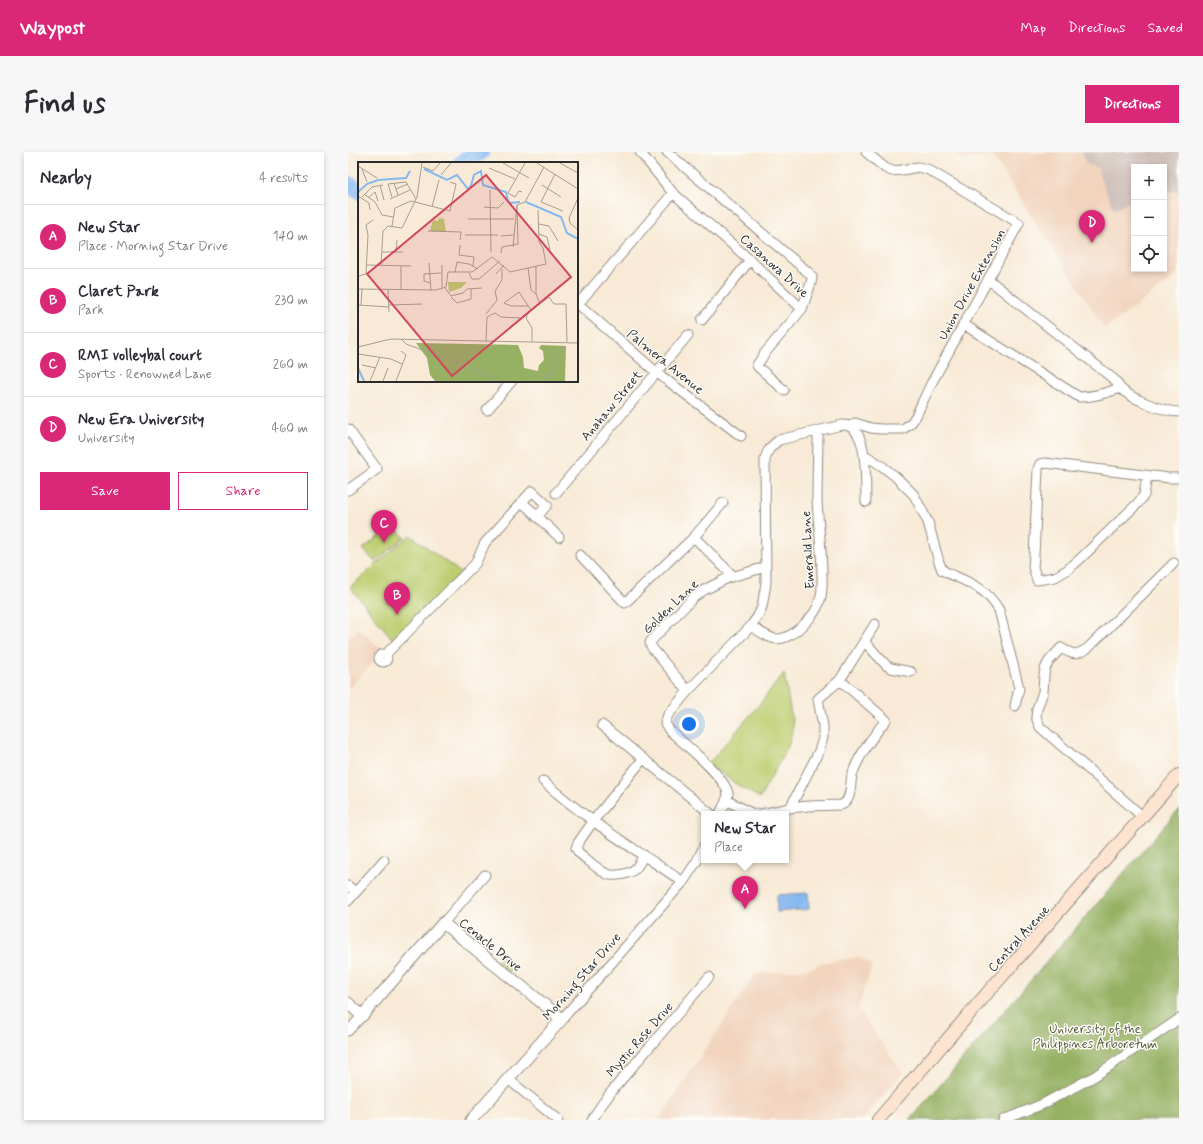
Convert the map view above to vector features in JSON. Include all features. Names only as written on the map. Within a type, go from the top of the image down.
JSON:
[{"type":"main road","name":"Central Avenue","points":[[878,1120],[1179,775]]},
{"type":"street","name":"Casanova Drive","points":[[640,152],[673,193],[750,260],[802,309],[811,283],[812,277],[809,273],[667,152]]},
{"type":"street","name":"Union Drive Extension","points":[[851,426],[855,422],[870,428],[903,429],[911,423],[934,386],[963,324],[1019,223],[927,169],[918,167],[892,170],[885,168],[866,152]]},
{"type":"street","points":[[578,303],[673,193]]},
{"type":"street","points":[[702,320],[750,260]]},
{"type":"street","points":[[988,279],[1116,381],[1120,388],[1145,403],[1171,412],[1179,412]]},
{"type":"street","name":"Palmera Avenue","points":[[578,305],[656,372],[741,436]]},
{"type":"street","points":[[784,390],[758,367],[758,365],[765,353],[802,309]]},
{"type":"street","points":[[963,324],[1079,397],[1098,395],[1120,388]]},
{"type":"street","name":"Anahaw Street","points":[[556,493],[688,335]]},
{"type":"street","points":[[488,410],[511,382]]},
{"type":"street","points":[[721,811],[727,798],[727,790],[717,775],[666,726],[665,723],[668,714],[688,691],[751,626],[762,607],[766,583],[765,460],[767,452],[772,445],[779,440],[847,424],[851,426],[855,429],[858,435],[865,455],[866,502]]},
{"type":"street","points":[[348,429],[377,469],[348,490]]},
{"type":"street","name":"Emerald Lane","points":[[751,626],[770,638],[781,639],[789,636],[799,629],[815,611],[820,601],[822,590],[822,556],[817,502],[818,431]]},
{"type":"street","points":[[865,455],[896,477],[914,495],[928,522],[942,570],[984,591],[996,606],[1011,654],[1019,688],[1015,706]]},
{"type":"street","points":[[1147,476],[1144,495],[1138,503],[1079,560],[1067,570],[1055,577],[1037,580],[1033,567],[1038,469],[1040,464],[1045,463],[1147,476],[1179,478]]},
{"type":"street","points":[[386,654],[475,564],[485,543],[532,491],[547,505],[537,517]]},
{"type":"street","points":[[522,502],[559,537]]},
{"type":"street","points":[[580,555],[625,603],[694,537],[723,503]]},
{"type":"street","points":[[694,537],[734,576]]},
{"type":"street","points":[[1143,817],[1040,727],[1036,717],[1043,692],[1045,669],[1049,661],[1061,648],[1071,654],[1080,653],[1088,648],[1174,563]]},
{"type":"street","name":"Golden Lane","points":[[688,691],[652,648],[650,643],[651,641],[694,597],[704,590],[734,576],[766,567]]},
{"type":"street","points":[[790,808],[819,751],[823,738],[823,726],[818,699],[840,680],[875,624]]},
{"type":"street","points":[[864,641],[886,665],[910,672]]},
{"type":"street","points":[[776,811],[808,806],[841,805],[845,804],[848,800],[852,775],[862,752],[886,720],[840,680]]},
{"type":"street","points":[[602,725],[707,811]]},
{"type":"street","points":[[638,764],[594,820],[576,848],[579,852],[608,874],[618,875],[634,870],[644,855]]},
{"type":"street","points":[[543,781],[594,820],[683,882]]},
{"type":"street","points":[[727,798],[748,811]]},
{"type":"street","name":"Morning Star Drive","points":[[471,1120],[683,882],[694,866],[701,852]]},
{"type":"street","points":[[348,901],[384,860]]},
{"type":"street","points":[[443,923],[485,875]]},
{"type":"street","points":[[348,886],[356,892]]},
{"type":"street","name":"Cenacle Drive","points":[[348,1031],[443,923],[562,1019]]},
{"type":"street","name":"Mystic Rose Drive","points":[[592,1120],[617,1084],[709,977]]},
{"type":"street","points":[[348,1003],[362,1016]]},
{"type":"street","points":[[1003,1120],[1043,1104],[1095,1076],[1179,1019]]},
{"type":"street","points":[[508,1079],[558,1120]]},
{"type":"shaded area","points":[[953,152],[1179,152],[1179,271],[1167,283],[1105,329],[992,155],[963,160]]},
{"type":"shaded area","points":[[1083,152],[1179,152],[1179,193],[1167,190],[1167,164],[1131,164],[1131,201],[1114,209],[1100,178],[1098,168],[1085,163]]},
{"type":"shaded area","points":[[359,629],[384,651],[348,689],[348,638]]},
{"type":"shaded area","points":[[859,957],[872,965],[858,1009],[903,1073],[862,1120],[659,1120],[755,974],[813,968],[821,963]]},
{"type":"green space","points":[[392,526],[405,537],[375,562],[363,549]]},
{"type":"green space","points":[[410,535],[461,573],[395,642],[350,587]]},
{"type":"green space","points":[[784,673],[793,726],[789,744],[760,798],[739,786],[708,764],[759,705]]},
{"type":"green space","name":"University of the Philippines Arboretum","points":[[1179,809],[1179,1120],[910,1120]]},
{"type":"green space","points":[[501,955],[514,965],[508,972],[495,962]]},
{"type":"water","points":[[808,893],[809,909],[777,912],[777,895]]},
{"type":"waterway","points":[[463,162],[481,152]]},
{"type":"waterway","points":[[348,184],[358,190]]},
{"type":"place","name":"New Era University","points":[[1092,243]]},
{"type":"place","name":"RMI volleybal court","points":[[384,543]]},
{"type":"place","name":"Claret Park","points":[[397,615]]},
{"type":"place","name":"New Star","points":[[745,909]]}]
